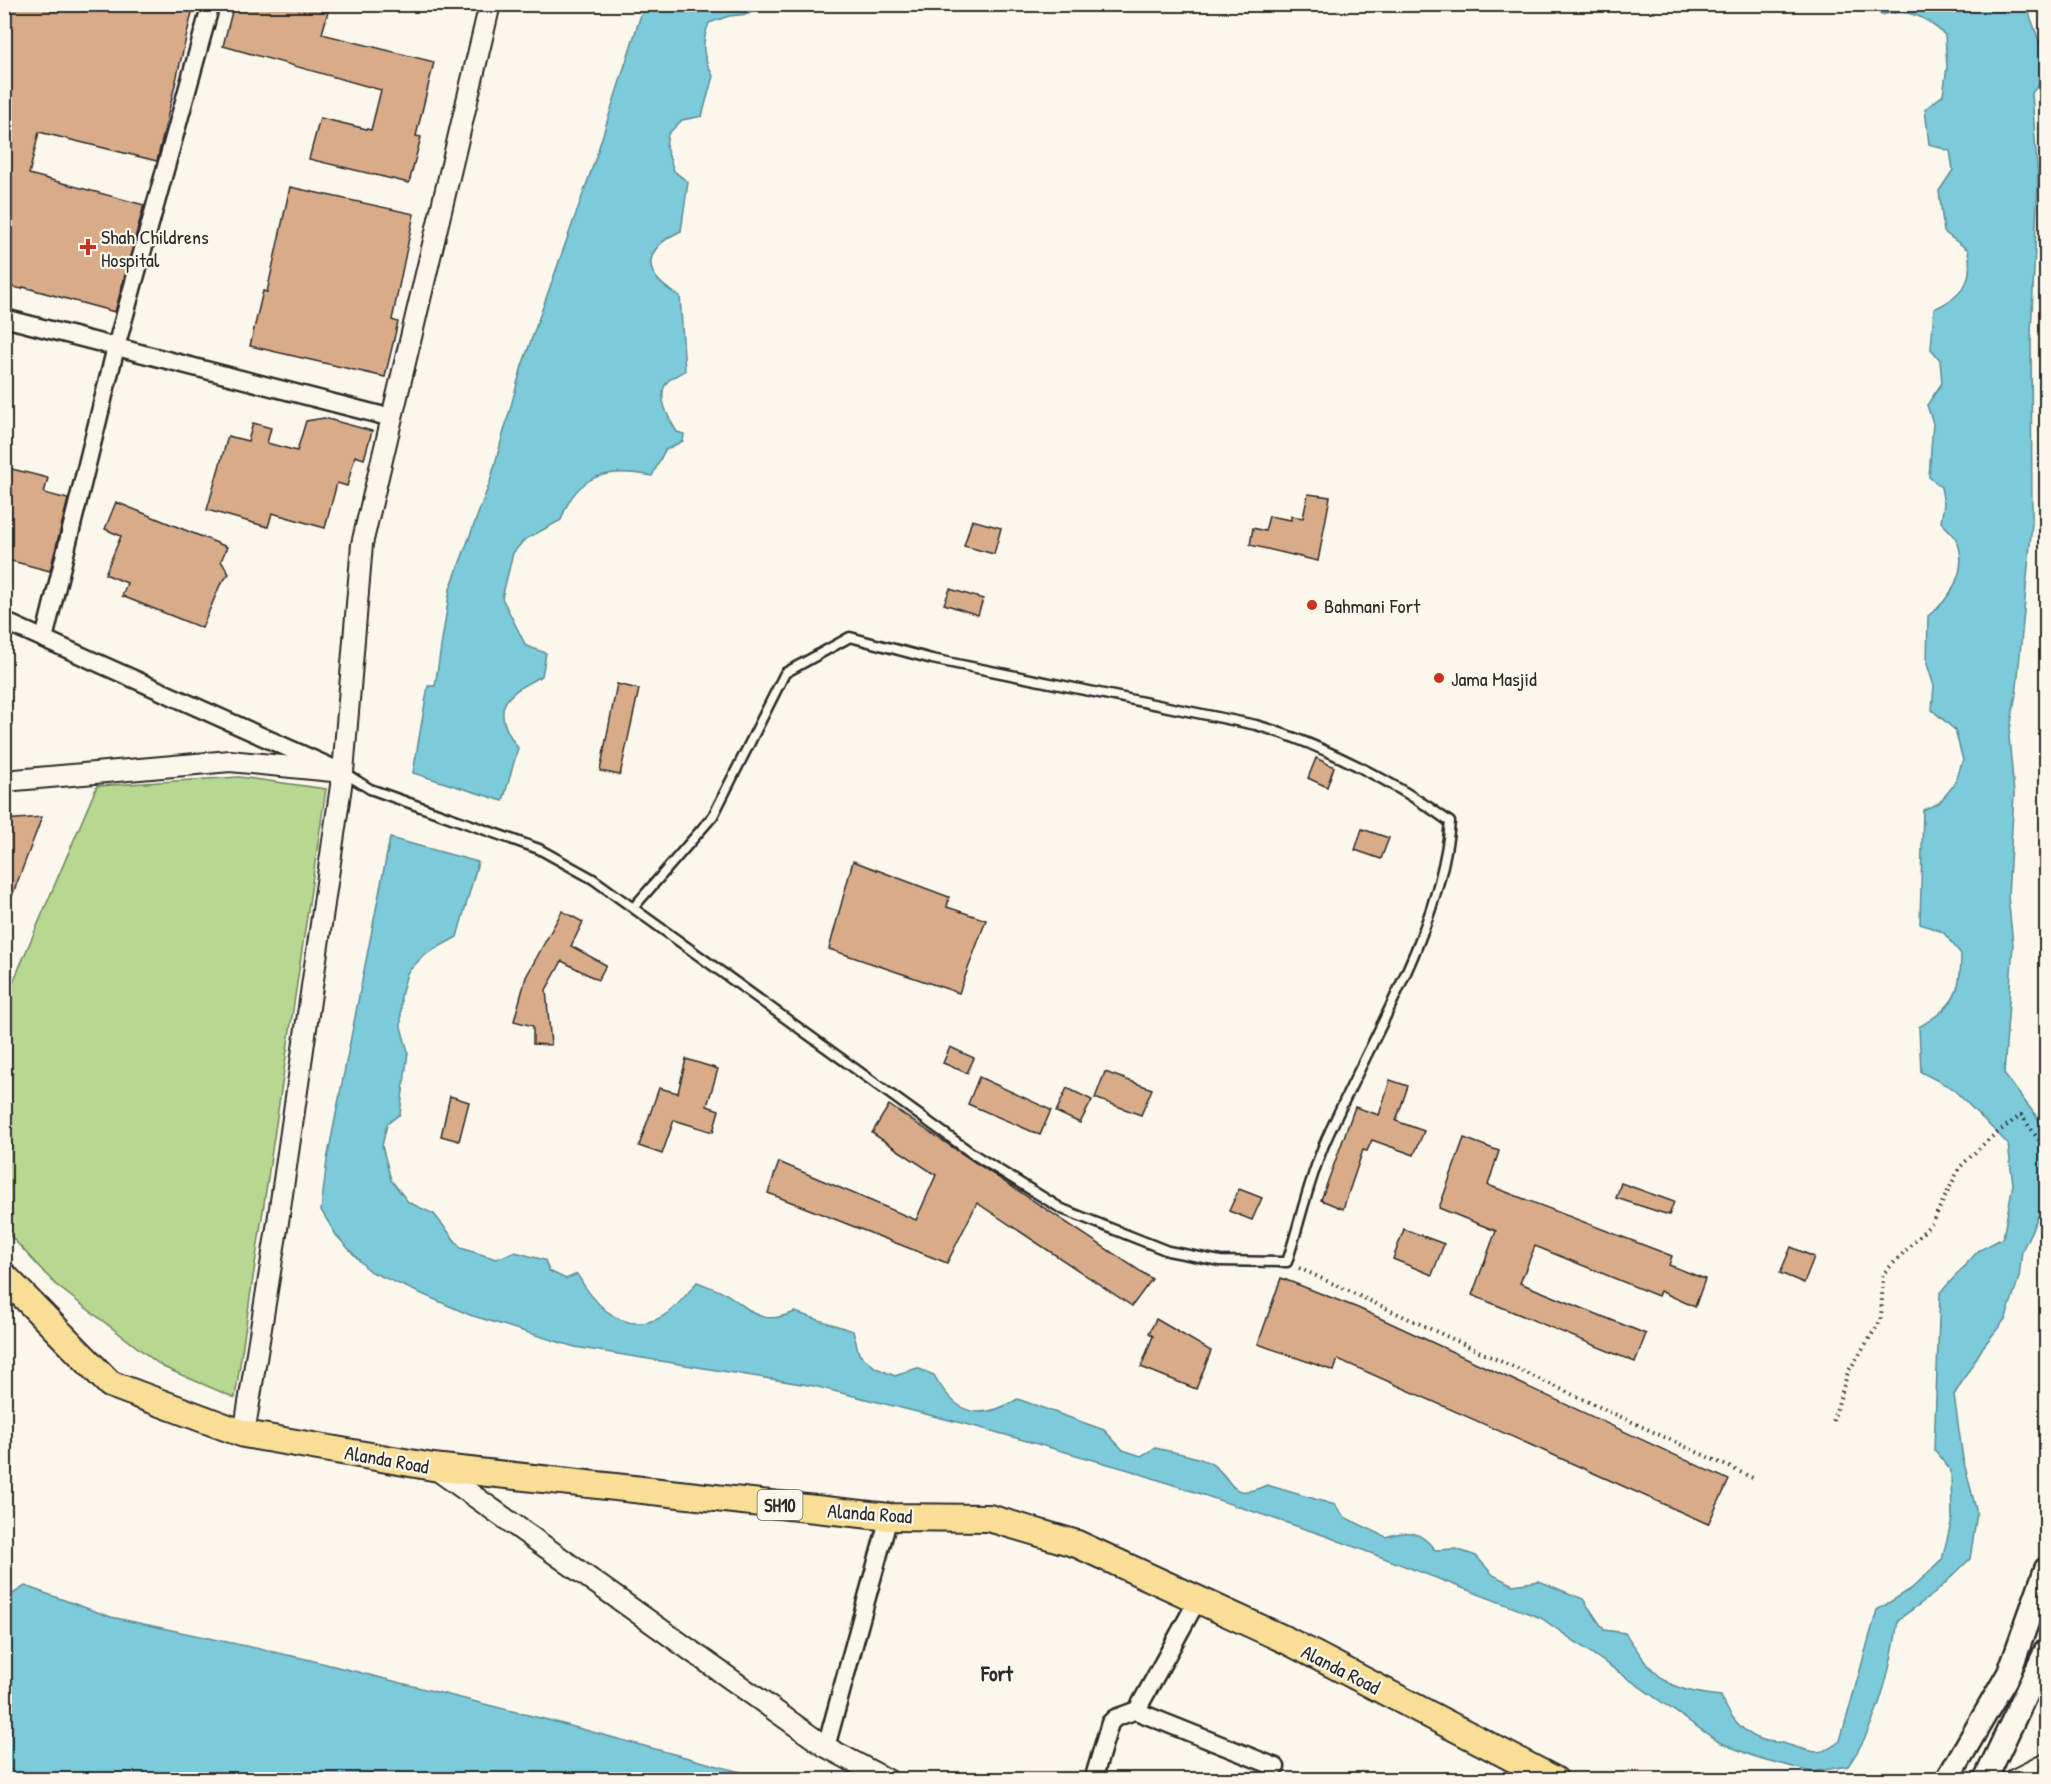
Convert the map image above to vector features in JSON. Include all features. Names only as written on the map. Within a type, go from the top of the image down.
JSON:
[{"type":"main road","name":"Alanda Road","points":[[4,1276],[110,1384],[244,1434],[433,1467],[889,1516],[989,1518],[1077,1544],[1198,1599],[1287,1641],[1555,1779]]},
{"type":"main road","points":[[1947,1779],[2009,1673],[2046,1569]]},
{"type":"main road","points":[[1985,1779],[2046,1651]]},
{"type":"street","points":[[44,639],[116,347],[211,4]]},
{"type":"street","points":[[244,1434],[278,1222],[342,772],[362,544],[490,4]]},
{"type":"street","points":[[4,318],[392,418]]},
{"type":"street","points":[[4,621],[342,772]]},
{"type":"street","points":[[4,781],[230,761],[342,772]]},
{"type":"street","points":[[433,1467],[826,1747],[888,1779]]},
{"type":"street","points":[[826,1747],[889,1516]]},
{"type":"street","points":[[1136,1711],[1198,1599]]},
{"type":"street","points":[[1093,1779],[1110,1723],[1115,1718],[1136,1711],[1276,1767]]},
{"type":"street","points":[[2014,1779],[2046,1764]]},
{"type":"lane","points":[[342,772],[370,789],[539,849],[593,879],[633,908],[973,1154],[1062,1209],[1168,1251],[1220,1261],[1287,1262],[1325,1142],[1393,1003],[1427,918],[1448,850],[1450,822],[1425,803],[1298,737],[1256,725],[932,659],[850,637],[785,673],[713,816],[633,908]]},
{"type":"path","points":[[1833,1421],[1848,1372],[1881,1320],[1883,1274],[1932,1223],[1960,1167],[1989,1139],[2021,1115],[2046,1150]]},
{"type":"path","points":[[1287,1262],[1753,1478]]},
{"type":"green space","points":[[239,777],[326,789],[235,1398],[163,1367],[56,1285],[5,1230],[5,1001],[97,786]]},
{"type":"water","points":[[644,5],[757,5],[749,14],[729,16],[709,23],[704,50],[713,76],[702,116],[682,120],[668,134],[666,147],[674,171],[688,182],[681,231],[658,246],[651,263],[658,280],[680,296],[685,371],[668,381],[664,387],[663,400],[667,414],[677,432],[684,434],[683,441],[665,450],[652,476],[636,473],[608,474],[585,483],[575,492],[561,520],[524,540],[513,553],[502,598],[526,646],[546,653],[542,676],[517,690],[504,704],[504,723],[518,748],[503,801],[413,773],[428,686],[435,686],[450,589],[490,482],[522,366],[594,163]]},
{"type":"water","points":[[1872,5],[2026,5],[2042,49],[2042,80],[2032,93],[2038,182],[2031,334],[2032,523],[2017,687],[2009,736],[2014,794],[2008,896],[2013,944],[2004,1074],[2040,1121],[2046,1160],[2046,1199],[2022,1251],[2019,1277],[2006,1318],[1983,1347],[1954,1395],[1963,1459],[1977,1513],[1970,1559],[1935,1593],[1898,1620],[1882,1696],[1867,1733],[1848,1766],[1812,1772],[1755,1757],[1719,1742],[1541,1618],[1326,1536],[1129,1470],[981,1428],[814,1386],[575,1347],[470,1315],[369,1271],[336,1235],[321,1210],[327,1160],[390,838],[478,862],[457,937],[424,955],[407,973],[401,996],[401,1027],[408,1052],[400,1114],[387,1124],[382,1146],[391,1180],[408,1202],[434,1214],[461,1248],[496,1259],[515,1252],[545,1260],[549,1271],[566,1279],[577,1274],[599,1304],[619,1319],[630,1322],[642,1323],[661,1317],[678,1304],[697,1282],[728,1295],[759,1316],[774,1318],[795,1312],[853,1331],[859,1354],[876,1368],[895,1376],[917,1368],[934,1375],[951,1399],[970,1411],[992,1411],[1018,1399],[1104,1430],[1123,1450],[1141,1456],[1155,1448],[1197,1458],[1218,1469],[1238,1490],[1254,1490],[1267,1485],[1335,1505],[1344,1517],[1386,1537],[1413,1533],[1419,1535],[1435,1550],[1456,1549],[1476,1556],[1493,1575],[1513,1585],[1539,1581],[1583,1599],[1604,1630],[1625,1633],[1645,1661],[1663,1679],[1686,1690],[1721,1696],[1735,1720],[1757,1738],[1816,1752],[1826,1750],[1840,1741],[1877,1610],[1911,1589],[1942,1560],[1952,1519],[1951,1471],[1934,1450],[1940,1293],[1978,1251],[2003,1238],[2013,1184],[2008,1144],[1952,1088],[1921,1072],[1919,1027],[1931,1020],[1953,998],[1957,990],[1961,968],[1961,954],[1943,932],[1920,924],[1923,810],[1939,803],[1954,785],[1963,760],[1955,730],[1932,710],[1934,686],[1927,664],[1928,616],[1944,602],[1950,593],[1961,563],[1957,541],[1941,522],[1944,504],[1941,487],[1929,477],[1933,423],[1927,405],[1942,383],[1940,360],[1931,349],[1934,309],[1952,299],[1964,287],[1968,279],[1969,261],[1968,250],[1944,232],[1939,191],[1953,170],[1950,151],[1929,144],[1925,109],[1943,95],[1947,67],[1945,35],[1916,15],[1900,12],[1881,15]]},
{"type":"water","points":[[25,1586],[111,1617],[306,1659],[548,1720],[766,1779],[5,1779],[5,1599]]},
{"type":"building","points":[[4,4],[194,4],[157,161],[39,132],[29,174],[144,205],[115,312],[23,287],[22,289],[4,285]]},
{"type":"building","points":[[234,4],[330,4],[322,34],[434,62],[416,136],[421,137],[409,183],[309,159],[320,118],[371,130],[381,90],[223,46]]},
{"type":"building","points":[[290,187],[414,214],[392,320],[398,322],[385,377],[250,346],[263,291],[267,292]]},
{"type":"building","points":[[324,418],[372,431],[364,459],[355,456],[347,486],[337,483],[325,528],[272,513],[268,527],[207,510],[228,436],[248,441],[253,423],[271,428],[267,443],[297,451],[306,421]]},
{"type":"building","points":[[4,467],[48,478],[44,493],[68,499],[50,571],[4,559]]},
{"type":"building","points":[[1308,494],[1330,497],[1318,561],[1250,545],[1253,528],[1265,531],[1269,516],[1291,520],[1291,516],[1303,518]]},
{"type":"building","points":[[116,502],[227,547],[221,561],[229,574],[220,585],[202,628],[122,596],[127,583],[105,574],[121,536],[105,529]]},
{"type":"building","points":[[972,520],[1001,528],[994,554],[964,546]]},
{"type":"building","points":[[950,589],[983,599],[978,615],[944,604]]},
{"type":"building","points":[[617,684],[639,689],[620,775],[600,771]]},
{"type":"building","points":[[1316,758],[1334,767],[1327,787],[1308,778]]},
{"type":"building","points":[[42,817],[6,912],[4,912],[4,820]]},
{"type":"building","points":[[1362,829],[1389,838],[1381,859],[1355,850]]},
{"type":"building","points":[[853,861],[949,897],[947,907],[986,920],[959,993],[829,949]]},
{"type":"building","points":[[562,911],[583,922],[571,946],[606,965],[598,980],[562,961],[546,990],[551,1045],[533,1044],[533,1026],[514,1021],[526,977]]},
{"type":"building","points":[[950,1047],[974,1058],[967,1073],[943,1063]]},
{"type":"building","points":[[686,1059],[718,1069],[707,1106],[719,1110],[713,1132],[674,1120],[662,1154],[639,1146],[659,1088],[678,1093]]},
{"type":"building","points":[[1105,1072],[1152,1089],[1141,1115],[1095,1098]]},
{"type":"building","points":[[979,1077],[1051,1110],[1040,1135],[968,1104]]},
{"type":"building","points":[[1390,1080],[1408,1086],[1396,1121],[1424,1131],[1414,1155],[1372,1140],[1367,1151],[1363,1150],[1343,1209],[1321,1200],[1355,1107],[1379,1115]]},
{"type":"building","points":[[1067,1088],[1092,1100],[1080,1123],[1056,1112]]},
{"type":"building","points":[[450,1096],[469,1102],[459,1141],[441,1136]]},
{"type":"building","points":[[889,1105],[1152,1279],[1132,1306],[977,1203],[947,1263],[768,1193],[779,1162],[916,1220],[936,1175],[872,1133]]},
{"type":"building","points":[[1464,1138],[1499,1151],[1488,1185],[1672,1256],[1669,1265],[1705,1279],[1695,1307],[1660,1291],[1658,1296],[1535,1246],[1520,1283],[1646,1334],[1635,1362],[1472,1295],[1496,1231],[1439,1208]]},
{"type":"building","points":[[1621,1183],[1674,1202],[1669,1215],[1616,1198]]},
{"type":"building","points":[[1239,1189],[1262,1198],[1252,1220],[1229,1211]]},
{"type":"building","points":[[1404,1229],[1444,1244],[1432,1275],[1393,1259]]},
{"type":"building","points":[[1791,1247],[1814,1257],[1804,1283],[1780,1273]]},
{"type":"building","points":[[1281,1278],[1358,1308],[1729,1480],[1708,1524],[1338,1359],[1334,1371],[1258,1344]]},
{"type":"building","points":[[1156,1319],[1211,1351],[1196,1389],[1141,1367],[1153,1336],[1149,1333]]},
{"type":"place","name":"Shah Childrens Hospital","points":[[88,247]]},
{"type":"place","name":"Bahmani Fort","points":[[1312,605]]},
{"type":"place","name":"Jama Masjid","points":[[1439,678]]},
{"type":"district","name":"Fort","points":[[997,1673]]}]
